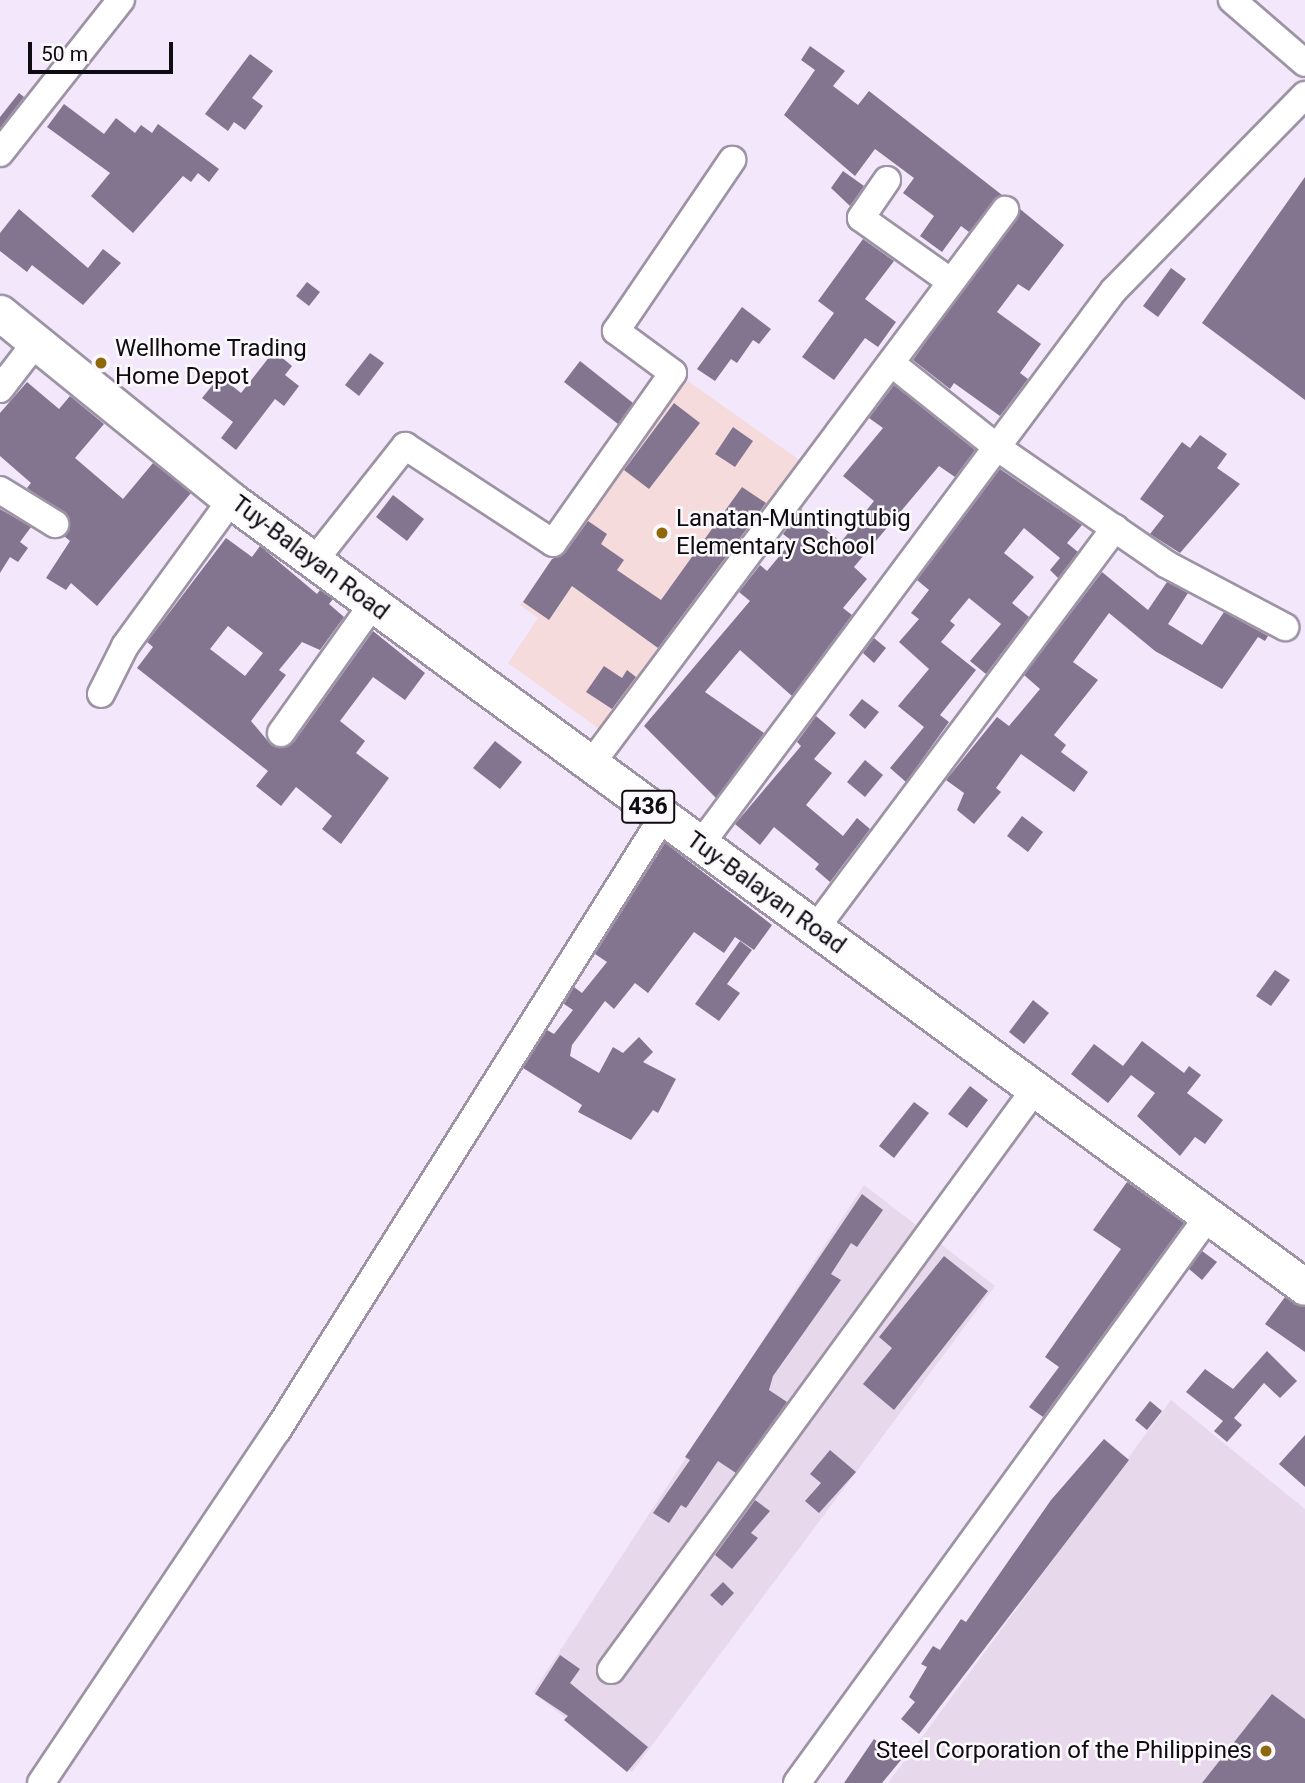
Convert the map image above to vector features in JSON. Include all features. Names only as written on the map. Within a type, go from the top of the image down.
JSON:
[{"type":"main road","name":"Tuy-Balayan Road","points":[[0,313],[231,500],[1305,1287]]},
{"type":"street","points":[[0,153],[121,0]]},
{"type":"street","points":[[1232,0],[1305,64]]},
{"type":"street","points":[[700,845],[848,640],[998,448],[1114,290],[1305,95]]},
{"type":"street","points":[[314,561],[405,446],[552,543],[673,373],[616,331],[732,160]]},
{"type":"street","points":[[887,180],[861,218],[951,282]]},
{"type":"street","points":[[591,764],[1005,209]]},
{"type":"street","points":[[0,389],[37,341]]},
{"type":"street","points":[[891,363],[998,448],[1166,564],[1285,627]]},
{"type":"street","points":[[0,490],[55,524]]},
{"type":"street","points":[[101,694],[125,646],[231,500]]},
{"type":"street","points":[[815,929],[1115,528]]},
{"type":"street","points":[[281,733],[372,605]]},
{"type":"street","points":[[41,1783],[277,1431],[662,818]]},
{"type":"street","points":[[611,1670],[1035,1089]]},
{"type":"street","points":[[797,1783],[1209,1215]]},
{"type":"shaded area","name":"Lanatan-Muntingtubig Elementary School","points":[[685,379],[801,461],[609,736],[508,663],[538,618],[520,605]]},
{"type":"shaded area","points":[[864,1185],[995,1286],[632,1772],[533,1692]]},
{"type":"shaded area","name":"Steel Corporation of the Philippines","points":[[1171,1400],[1305,1509],[1305,1783],[888,1783]]},
{"type":"building","points":[[810,46],[845,71],[833,86],[858,105],[869,91],[1002,195],[969,232],[961,226],[942,252],[920,236],[934,216],[903,193],[914,178],[875,149],[855,176],[784,115],[815,70],[801,60]]},
{"type":"building","points":[[250,54],[273,71],[252,98],[263,106],[245,130],[234,122],[228,131],[205,114]]},
{"type":"building","points":[[19,93],[24,97],[0,128],[0,117]]},
{"type":"building","points":[[64,104],[104,134],[116,118],[135,133],[141,125],[152,133],[158,124],[219,169],[209,182],[198,173],[191,182],[183,176],[133,233],[91,196],[110,173],[47,127]]},
{"type":"building","points":[[843,171],[864,186],[850,206],[831,188]]},
{"type":"building","points":[[1305,177],[1305,400],[1202,323]]},
{"type":"building","points":[[19,209],[88,268],[103,249],[121,263],[83,305],[32,265],[27,272],[0,251],[0,233]]},
{"type":"building","points":[[1020,209],[1064,245],[1029,291],[1018,284],[997,312],[1041,344],[1020,373],[1028,379],[1000,416],[954,383],[950,389],[913,360]]},
{"type":"building","points":[[863,239],[894,261],[865,299],[896,322],[878,347],[865,338],[834,380],[802,357],[834,313],[818,301]]},
{"type":"building","points":[[1171,268],[1186,279],[1158,317],[1143,306]]},
{"type":"building","points":[[307,282],[320,292],[309,306],[296,296]]},
{"type":"building","points":[[742,307],[771,329],[759,344],[753,340],[737,363],[731,359],[715,381],[697,369]]},
{"type":"building","points":[[274,351],[292,366],[285,375],[299,386],[284,406],[275,399],[236,450],[221,438],[233,422],[202,398],[220,376],[241,393]]},
{"type":"building","points":[[370,353],[384,363],[359,396],[345,385]]},
{"type":"building","points":[[580,361],[633,403],[618,424],[564,382]]},
{"type":"building","points":[[27,382],[59,409],[70,396],[104,424],[75,458],[123,499],[153,463],[191,493],[97,606],[71,583],[66,590],[46,578],[70,541],[64,536],[69,517],[27,488],[31,483],[0,456],[0,413]]},
{"type":"building","points":[[894,385],[975,450],[955,477],[939,466],[854,567],[867,579],[843,608],[852,615],[792,696],[740,650],[705,692],[764,733],[716,798],[644,726],[750,601],[739,592],[760,565],[767,571],[792,541],[783,534],[801,509],[841,542],[874,501],[843,476],[883,428],[869,418]]},
{"type":"building","points":[[674,403],[700,423],[649,489],[624,470]]},
{"type":"building","points":[[733,427],[753,441],[735,467],[715,454]]},
{"type":"building","points":[[1200,435],[1227,454],[1217,468],[1240,484],[1180,553],[1150,534],[1164,516],[1140,499],[1182,442],[1190,448]]},
{"type":"building","points":[[1000,469],[1082,525],[1067,543],[1078,552],[1058,578],[1050,570],[1060,558],[1024,528],[1004,553],[1034,577],[1012,603],[1029,617],[986,674],[970,661],[1001,624],[969,598],[950,621],[955,625],[941,642],[976,670],[940,715],[949,722],[906,782],[890,768],[924,727],[898,706],[929,669],[899,642],[919,619],[911,613],[929,590],[917,580]]},
{"type":"building","points":[[742,487],[766,503],[658,648],[572,586],[549,620],[523,602],[552,559],[565,553],[588,521],[607,534],[601,544],[624,560],[617,570],[661,600]]},
{"type":"building","points":[[393,495],[424,519],[407,541],[376,517]]},
{"type":"building","points":[[0,509],[31,527],[20,542],[28,548],[18,562],[10,557],[0,573]]},
{"type":"building","points":[[226,538],[252,557],[260,546],[317,594],[320,590],[333,599],[329,604],[344,617],[320,650],[302,642],[279,670],[286,675],[251,721],[272,746],[294,742],[373,631],[425,673],[405,700],[373,677],[340,721],[365,741],[356,753],[389,778],[341,844],[322,829],[332,816],[296,787],[281,806],[256,786],[268,771],[137,668],[153,647],[147,642]],"holes":[[[228,626],[263,653],[245,676],[210,649]]]},
{"type":"building","points":[[1102,572],[1148,610],[1167,582],[1188,593],[1168,624],[1202,645],[1224,612],[1268,636],[1265,641],[1258,637],[1222,689],[1155,651],[1109,613],[1073,662],[1098,680],[1054,735],[1066,745],[1061,752],[1088,772],[1074,792],[1021,754],[996,788],[1001,792],[974,824],[957,810],[964,793],[946,780],[997,717],[1009,726],[1040,689],[1024,675]]},
{"type":"building","points":[[874,638],[886,648],[874,663],[863,653]]},
{"type":"building","points":[[604,666],[622,678],[627,670],[636,677],[612,709],[586,692]]},
{"type":"building","points":[[862,699],[879,712],[865,729],[849,715]]},
{"type":"building","points":[[816,716],[836,733],[814,759],[832,773],[806,805],[843,836],[857,818],[870,829],[830,882],[815,869],[819,864],[774,827],[760,845],[735,824],[801,746],[797,742]]},
{"type":"building","points":[[495,741],[522,762],[500,789],[473,768]]},
{"type":"building","points":[[865,760],[883,775],[865,797],[847,782]]},
{"type":"building","points":[[1022,816],[1043,832],[1028,852],[1007,836]]},
{"type":"building","points":[[665,843],[772,925],[754,950],[735,937],[724,953],[694,932],[648,993],[635,983],[614,1009],[605,1001],[572,1045],[570,1056],[599,1073],[613,1047],[623,1053],[639,1037],[653,1052],[643,1062],[676,1079],[658,1113],[653,1110],[631,1140],[578,1112],[582,1105],[523,1068],[547,1030],[554,1034],[573,1010],[564,1004],[574,987],[582,993],[607,962],[595,954]]},
{"type":"building","points":[[740,941],[752,950],[727,984],[740,993],[719,1021],[695,1004]]},
{"type":"building","points":[[1275,970],[1290,980],[1271,1006],[1256,996]]},
{"type":"building","points":[[1033,1000],[1049,1013],[1024,1044],[1009,1032]]},
{"type":"building","points":[[1142,1041],[1184,1073],[1189,1066],[1201,1075],[1187,1093],[1223,1120],[1205,1144],[1195,1137],[1180,1156],[1137,1116],[1155,1093],[1131,1075],[1108,1103],[1071,1074],[1094,1044],[1123,1066]]},
{"type":"building","points":[[970,1086],[988,1100],[967,1128],[948,1114]]},
{"type":"building","points":[[914,1102],[929,1113],[894,1158],[879,1146]]},
{"type":"building","points":[[1127,1182],[1184,1223],[1043,1417],[1029,1407],[1059,1367],[1045,1357],[1121,1249],[1093,1230]]},
{"type":"building","points":[[862,1194],[883,1210],[857,1247],[851,1243],[831,1274],[841,1280],[773,1376],[769,1390],[787,1402],[736,1473],[718,1461],[686,1508],[681,1505],[669,1523],[653,1513],[690,1460],[685,1457]]},
{"type":"building","points":[[1202,1251],[1217,1262],[1202,1280],[1189,1269]]},
{"type":"building","points":[[944,1256],[988,1291],[894,1410],[863,1384],[892,1348],[879,1337]]},
{"type":"building","points":[[1285,1297],[1305,1307],[1305,1352],[1265,1324]]},
{"type":"building","points":[[1267,1351],[1297,1381],[1280,1398],[1264,1383],[1234,1418],[1242,1425],[1227,1442],[1214,1431],[1223,1421],[1186,1392],[1205,1369],[1233,1389]]},
{"type":"building","points":[[1150,1401],[1162,1411],[1147,1430],[1135,1420]]},
{"type":"building","points":[[1305,1435],[1305,1487],[1279,1464]]},
{"type":"building","points":[[1104,1439],[1129,1460],[919,1734],[901,1719],[915,1702],[909,1697],[927,1667],[921,1664],[933,1646],[940,1650],[961,1619],[966,1622],[1051,1500]]},
{"type":"building","points":[[830,1450],[856,1472],[819,1513],[805,1501],[821,1483],[810,1474]]},
{"type":"building","points":[[755,1500],[770,1511],[751,1533],[758,1538],[732,1569],[715,1555]]},
{"type":"building","points":[[723,1582],[734,1593],[722,1606],[710,1595]]},
{"type":"building","points":[[560,1655],[580,1669],[570,1683],[648,1747],[627,1772],[564,1720],[568,1716],[535,1694]]},
{"type":"building","name":"Steel Corporation of the Philippines","points":[[1272,1694],[1305,1719],[1305,1783],[1202,1783]]},
{"type":"building","points":[[874,1739],[901,1760],[882,1783],[844,1783]]},
{"type":"place","name":"Wellhome Trading Home Depot","points":[[101,363]]},
{"type":"place","name":"Lanatan-Muntingtubig Elementary School","points":[[662,533]]},
{"type":"place","name":"Steel Corporation of the Philippines","points":[[1266,1751]]}]
